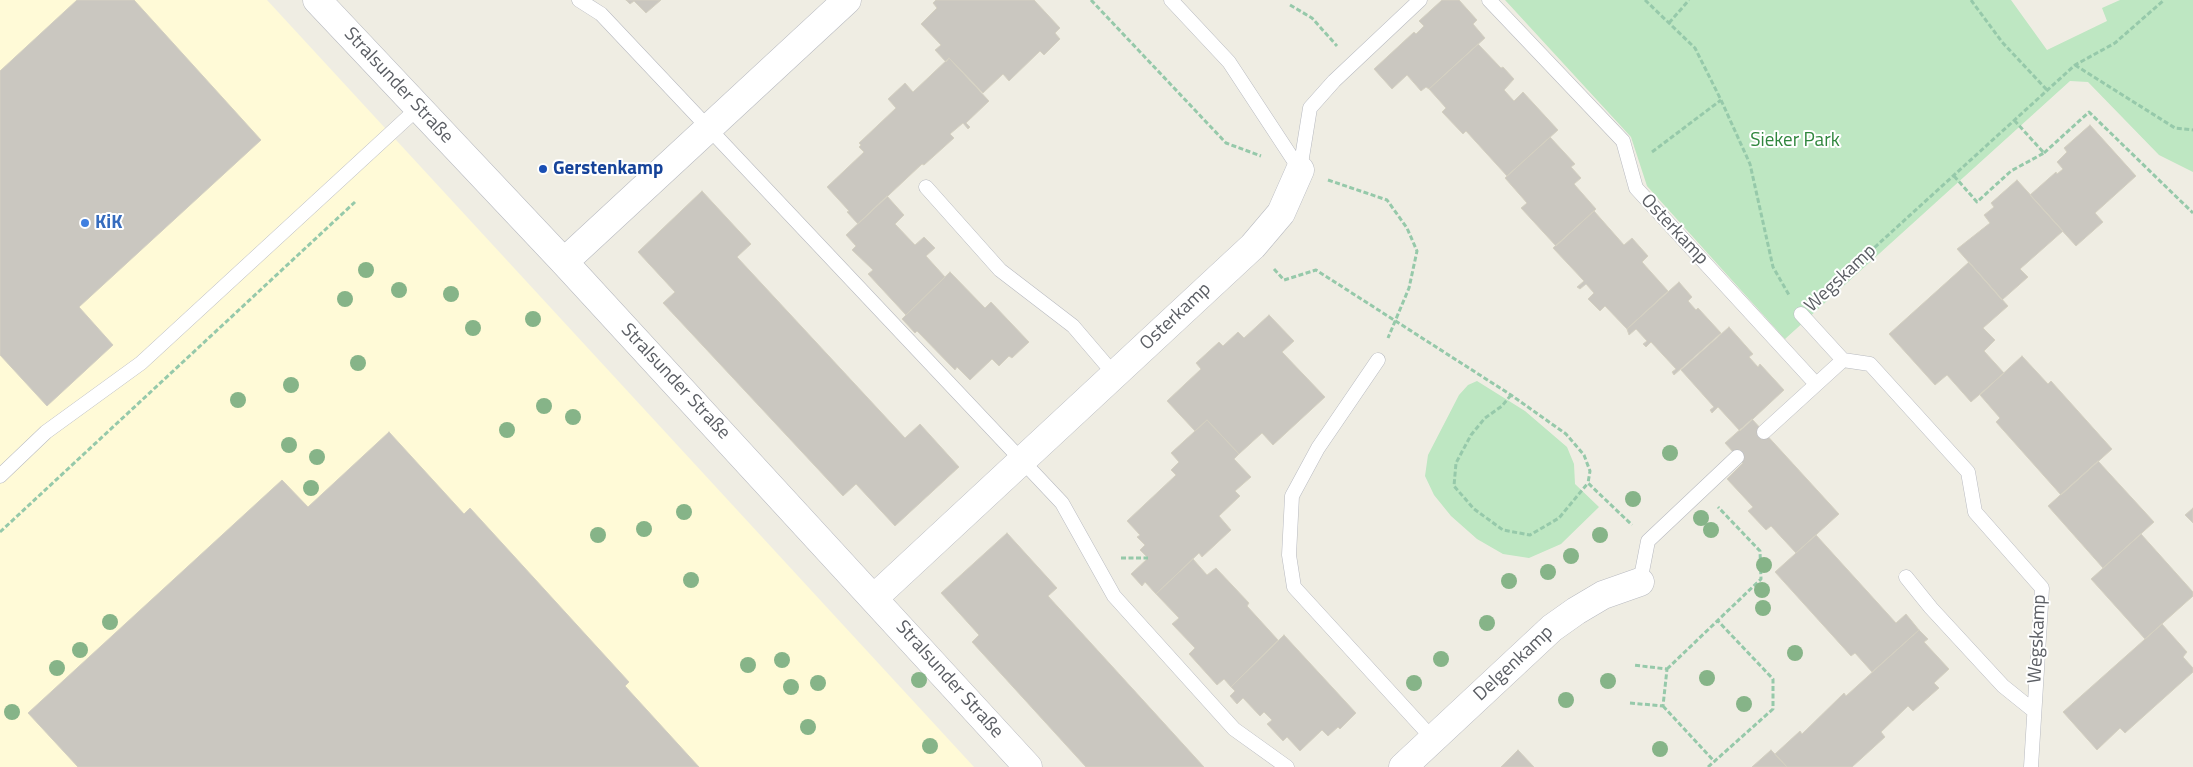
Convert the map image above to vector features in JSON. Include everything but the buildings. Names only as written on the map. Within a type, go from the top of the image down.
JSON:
[{"type":"street","name":"Stralsunder Straße","points":[[318,0],[564,262],[1028,767]]},
{"type":"street","points":[[564,262],[848,0]]},
{"type":"street","name":"Osterkamp","points":[[874,598],[1253,246],[1281,214],[1300,170]]},
{"type":"street","name":"Delgenkamp","points":[[1403,767],[1552,628],[1602,596],[1640,582]]},
{"type":"lane","points":[[579,0],[601,14],[1022,459],[1062,503],[1114,596],[1234,730],[1287,767]]},
{"type":"lane","points":[[1171,0],[1229,62],[1300,170]]},
{"type":"lane","name":"Osterkamp","points":[[1300,170],[1310,108],[1352,64],[1420,0]]},
{"type":"lane","name":"Osterkamp","points":[[1489,0],[1623,141],[1636,188],[1816,384]]},
{"type":"lane","points":[[0,476],[46,432],[141,363],[418,108]]},
{"type":"lane","points":[[926,187],[1000,270],[1073,326],[1114,374]]},
{"type":"lane","name":"Wegskamp","points":[[1801,314],[1843,360],[1870,364],[1968,472],[1975,512],[2042,588],[2031,767]]},
{"type":"lane","points":[[1378,360],[1318,448],[1292,496],[1289,555],[1294,588],[1433,739]]},
{"type":"lane","points":[[1764,432],[1843,360]]},
{"type":"lane","points":[[1640,582],[1648,541],[1737,457]]},
{"type":"lane","points":[[1906,577],[1931,608],[2003,686],[2034,711]]},
{"type":"path","points":[[1091,0],[1226,143],[1387,200],[1407,228],[1417,252],[1409,288],[1396,322],[1378,360]]},
{"type":"path","points":[[1645,0],[1695,48],[1721,100],[1750,164],[1776,276],[1801,314]]},
{"type":"path","points":[[1669,23],[1689,0]]},
{"type":"path","points":[[1972,0],[2002,42],[2047,90]]},
{"type":"path","name":"Wegskamp","points":[[1801,314],[2075,64],[2115,43],[2164,0]]},
{"type":"path","points":[[1290,5],[1312,18],[1352,64]]},
{"type":"path","points":[[2075,64],[2175,128],[2193,130]]},
{"type":"path","points":[[1631,167],[1721,100]]},
{"type":"path","points":[[1954,176],[1977,202],[2011,171],[2044,154],[2089,112],[2193,213]]},
{"type":"path","points":[[2014,120],[2044,154]]},
{"type":"path","points":[[0,532],[356,201]]},
{"type":"path","points":[[1253,246],[1284,280],[1316,270],[1511,395],[1566,434],[1584,455],[1590,471],[1588,483],[1558,518],[1530,535],[1503,530],[1474,509],[1454,486],[1456,463],[1471,435],[1484,418],[1502,406],[1511,395]]},
{"type":"path","points":[[1588,483],[1648,541]]},
{"type":"path","points":[[1663,706],[1667,669],[1761,579],[1760,551],[1701,490]]},
{"type":"path","points":[[1708,767],[1773,709],[1773,679],[1718,621]]},
{"type":"path","points":[[1633,665],[1667,669]]},
{"type":"path","points":[[1630,703],[1663,706],[1714,761]]},
{"type":"shaded area","points":[[0,0],[267,0],[974,767],[0,767]]},
{"type":"green space","name":"Sieker Park","points":[[1505,0],[2011,0],[2047,50],[2107,21],[2102,8],[2120,0],[2193,0],[2193,172],[2159,155],[2088,82],[2070,81],[1785,339],[1647,186],[1631,137]]},
{"type":"green space","points":[[1477,381],[1525,411],[1567,447],[1574,464],[1575,484],[1599,507],[1561,544],[1529,558],[1503,554],[1477,539],[1451,516],[1434,495],[1425,476],[1428,455],[1459,395],[1468,385]]},
{"type":"place","name":"Gerstenkamp","points":[[543,169]]},
{"type":"place","name":"KiK","points":[[85,223]]}]
